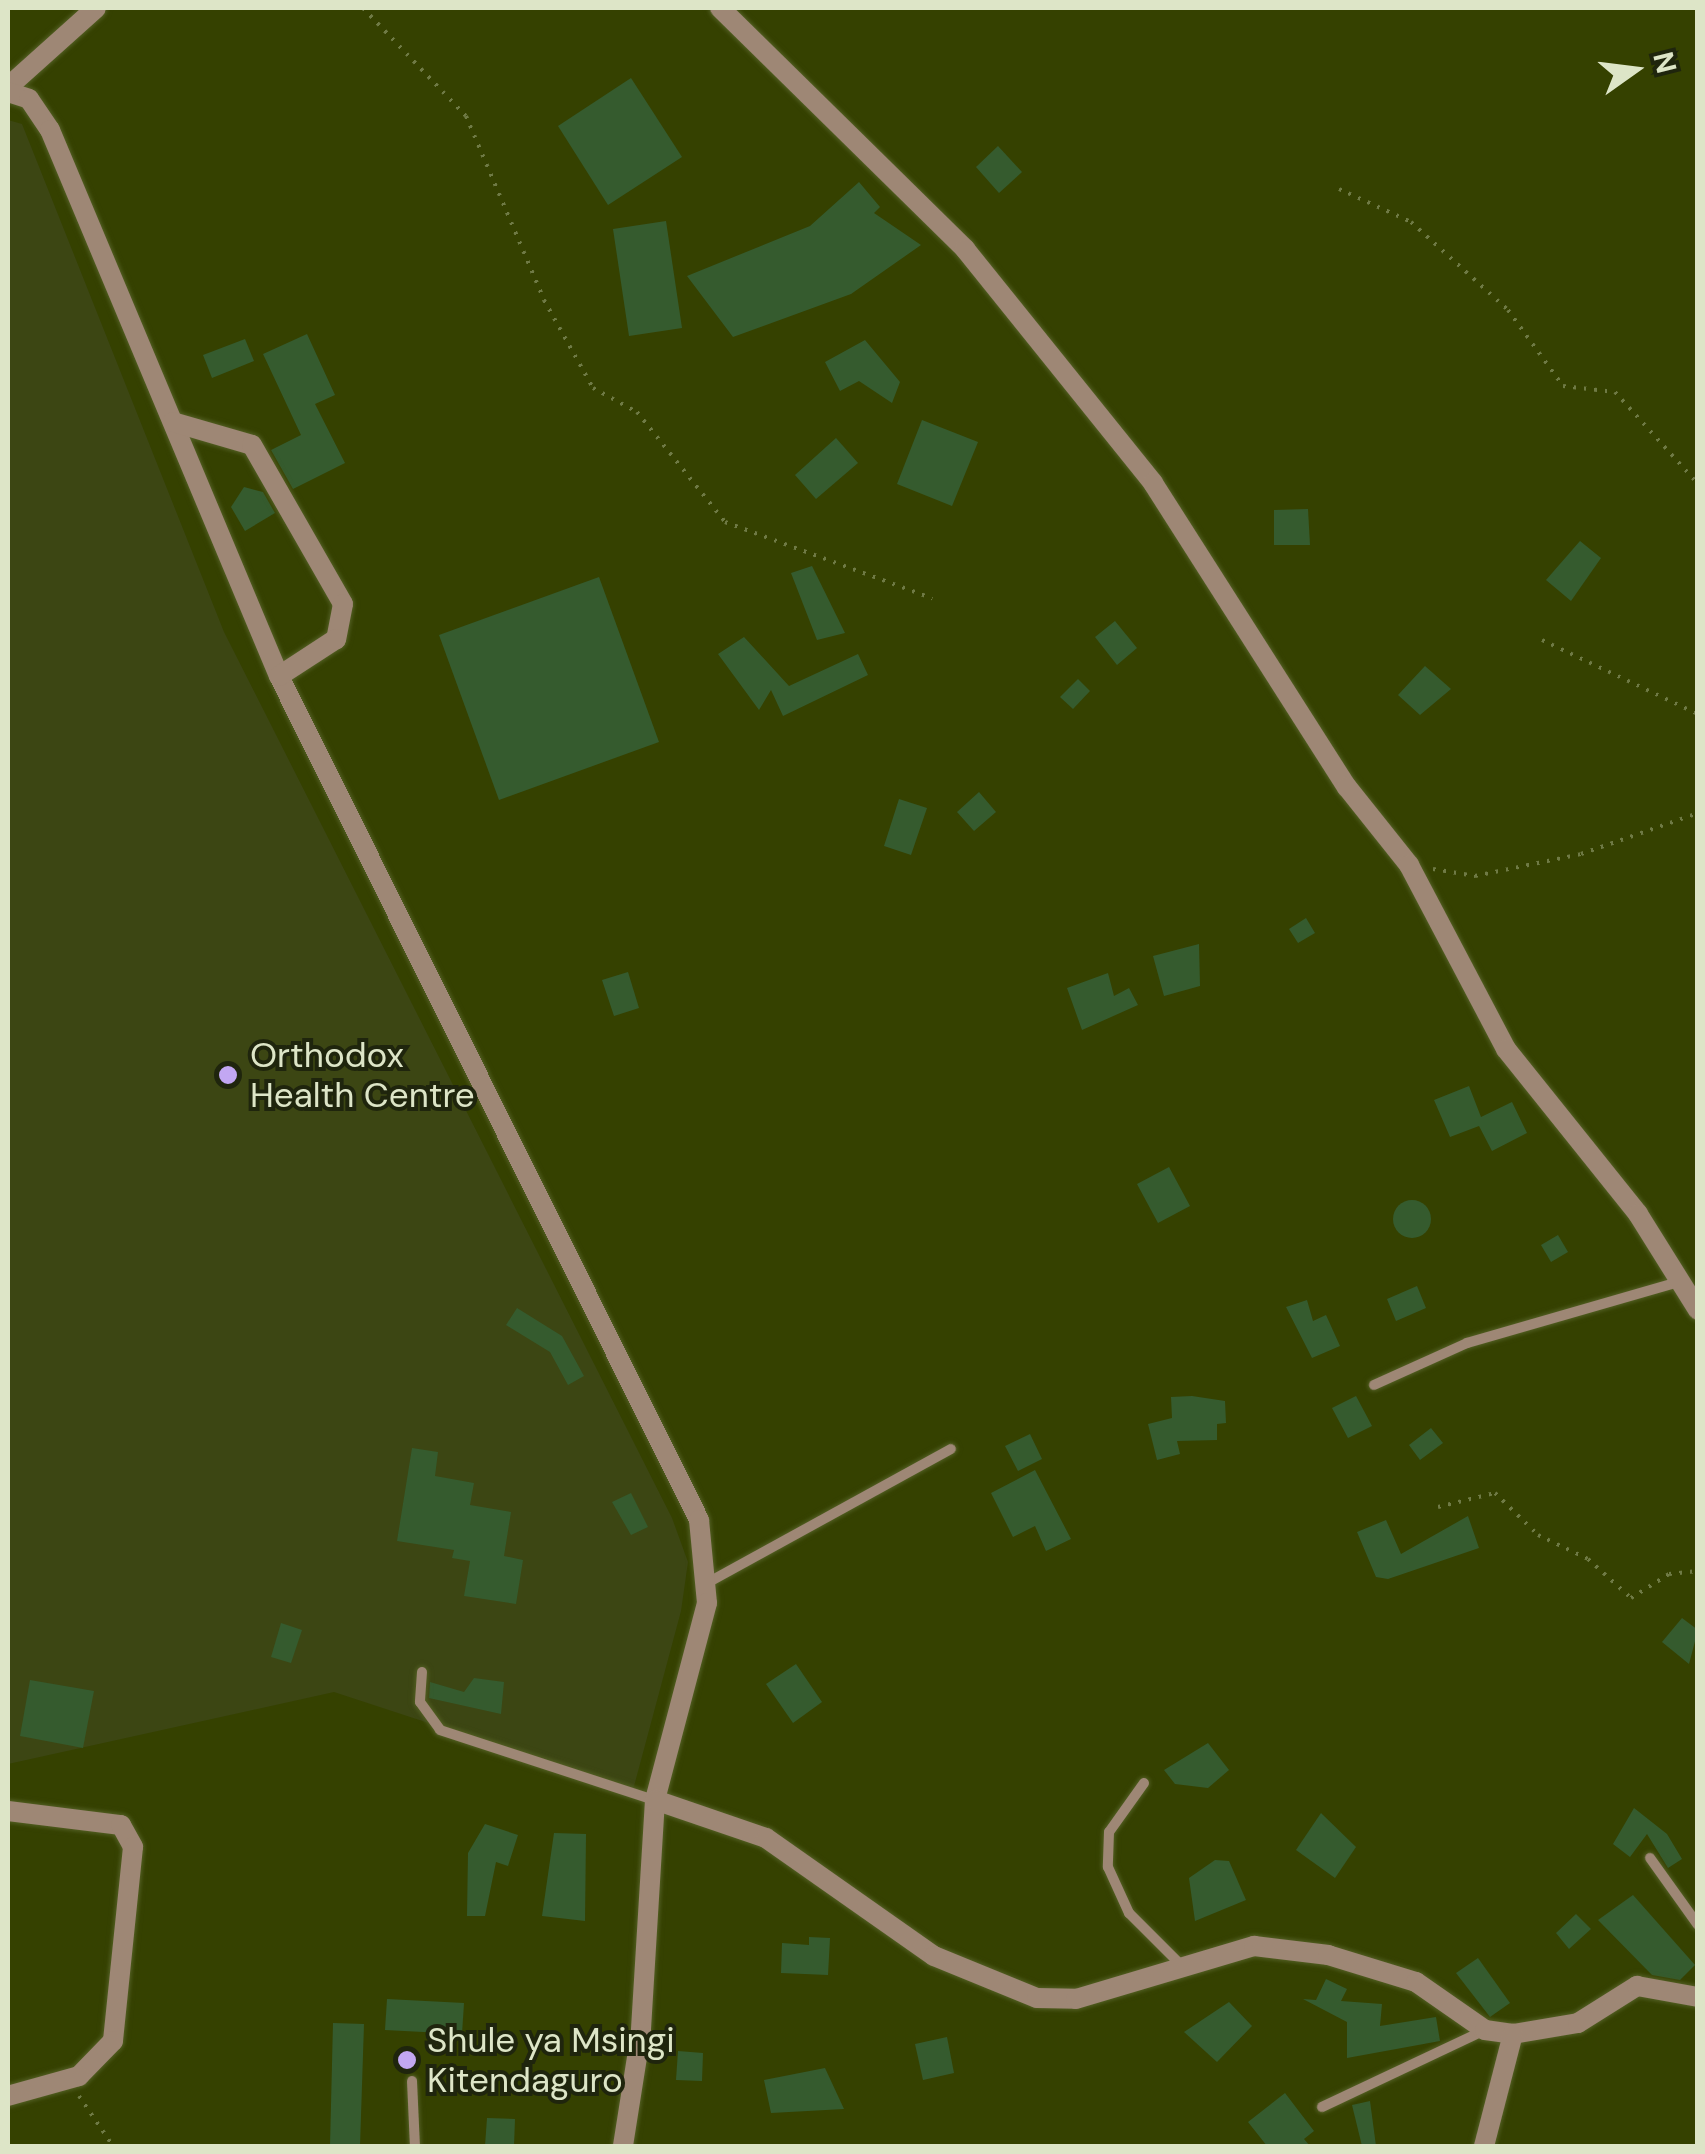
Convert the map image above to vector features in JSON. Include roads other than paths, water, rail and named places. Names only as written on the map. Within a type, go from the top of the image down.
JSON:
[{"type":"street","points":[[96,8],[8,90],[30,99],[50,130],[279,676],[700,1520],[709,1582],[655,1800],[641,2032],[622,2146]]},
{"type":"street","points":[[720,8],[965,249],[1051,353],[1223,580],[1324,754],[1408,864],[1506,1049],[1638,1214],[1698,1310]]},
{"type":"street","points":[[174,422],[252,444],[342,604],[336,640],[279,676]]},
{"type":"street","points":[[655,1800],[766,1838],[934,1956],[1037,1998],[1095,1994],[1178,1962],[1254,1946],[1328,1955],[1436,1992],[1485,2030],[1513,2034],[1578,2023],[1637,1986],[1698,1997]]},
{"type":"street","points":[[8,1811],[120,1825],[132,1842],[113,2041],[66,2081],[8,2096]]},
{"type":"street","points":[[1484,2146],[1513,2034]]},
{"type":"lane","points":[[1374,1385],[1467,1343],[1678,1282]]},
{"type":"lane","points":[[709,1582],[951,1449]]},
{"type":"lane","points":[[422,1672],[420,1702],[440,1730],[655,1800]]},
{"type":"lane","points":[[1144,1783],[1109,1832],[1108,1867],[1129,1913],[1178,1962]]},
{"type":"lane","points":[[1650,1858],[1698,1924]]},
{"type":"lane","points":[[1322,2106],[1485,2030]]},
{"type":"lane","points":[[412,2081],[415,2146]]},
{"type":"place","name":"Orthodox Health Centre","points":[[228,1075]]},
{"type":"place","name":"Shule ya Msingi Kitendaguro","points":[[407,2060]]}]
